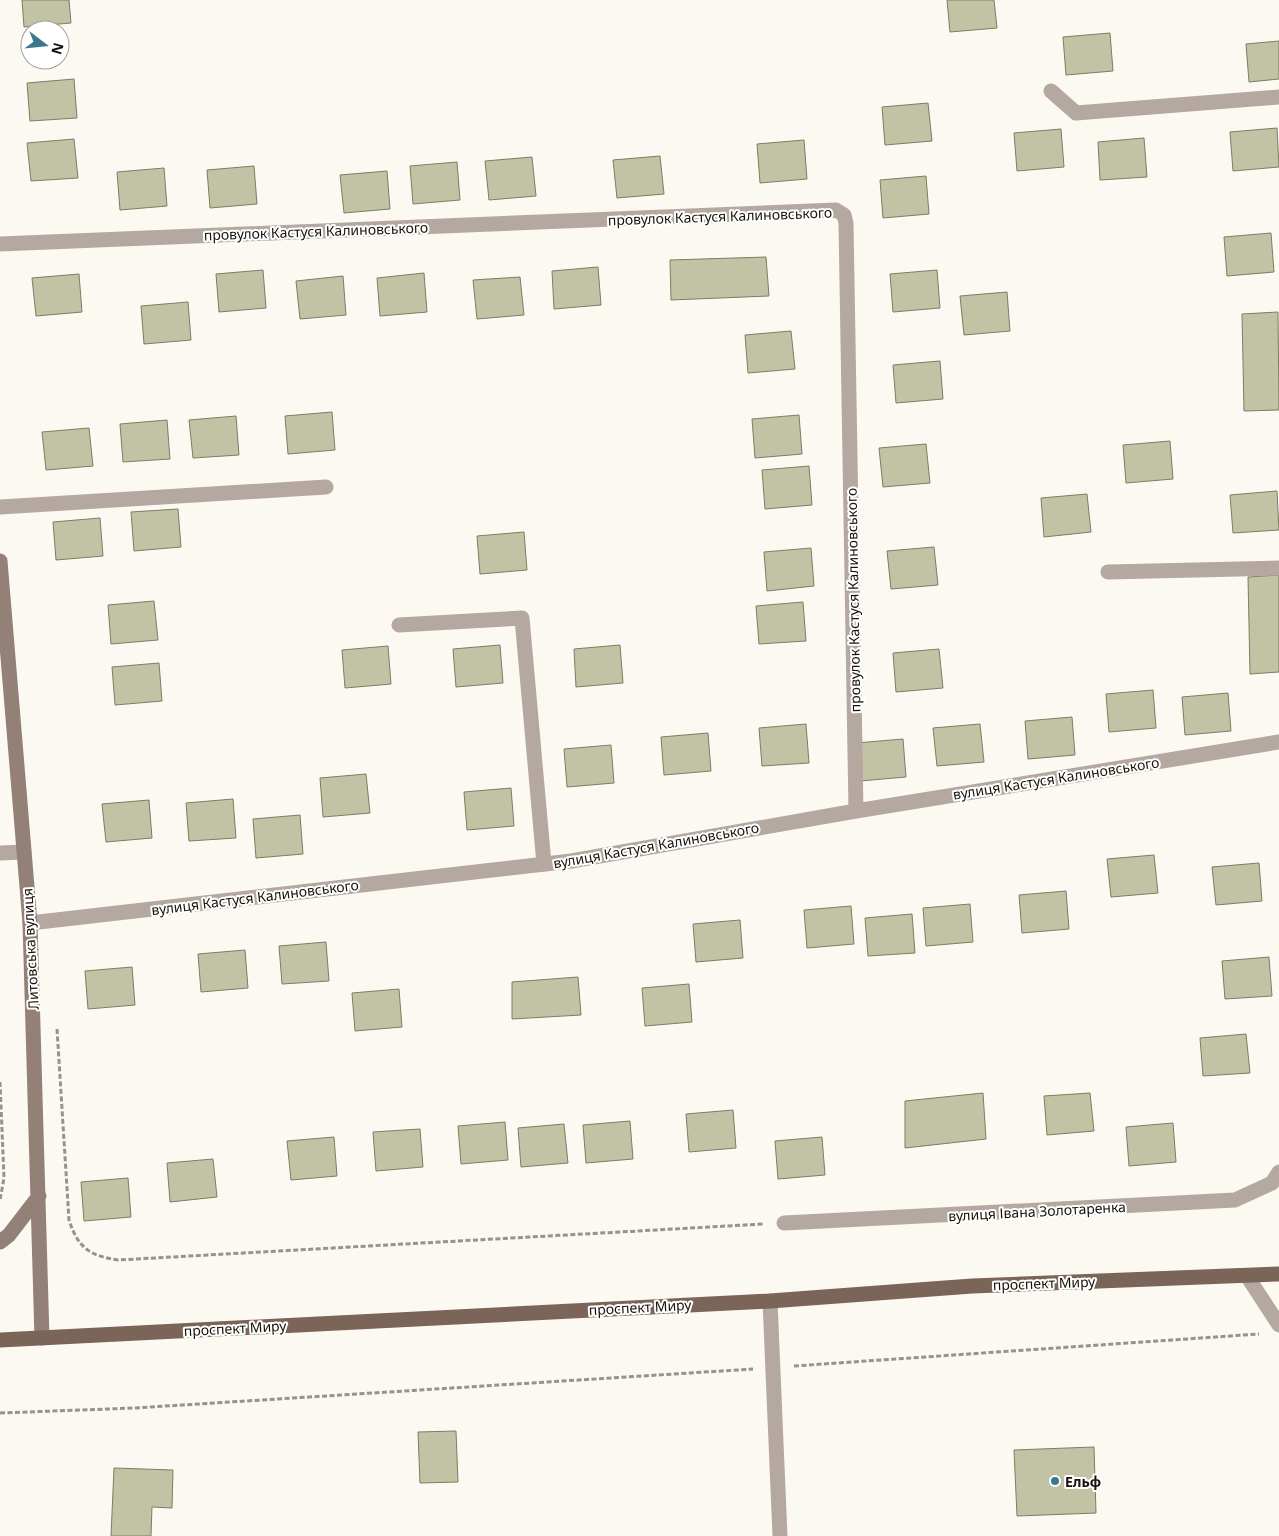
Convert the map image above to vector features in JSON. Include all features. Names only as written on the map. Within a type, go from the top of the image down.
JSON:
[{"type":"main road","name":"проспект Миру","points":[[0,1340],[770,1301],[972,1286],[1279,1274]]},
{"type":"street","points":[[1050,91],[1076,113],[1279,97]]},
{"type":"street","name":"провулок Кастуся Калиновського","points":[[0,244],[836,210],[844,215],[846,223],[856,811]]},
{"type":"street","points":[[0,507],[326,487]]},
{"type":"street","name":"Литовська вулиця","points":[[0,561],[30,923],[42,1338]]},
{"type":"street","points":[[1108,572],[1279,568]]},
{"type":"street","points":[[399,626],[522,618],[544,864]]},
{"type":"street","name":"вулиця Кастуся Калиновського","points":[[30,923],[571,861],[856,811],[1279,742]]},
{"type":"street","points":[[0,853],[24,852]]},
{"type":"street","name":"вулиця Івана Золотаренка","points":[[784,1223],[1235,1200],[1272,1183],[1279,1172]]},
{"type":"street","points":[[0,1242],[9,1236],[39,1196]]},
{"type":"street","points":[[1247,1276],[1279,1325]]},
{"type":"street","points":[[770,1301],[780,1536]]},
{"type":"path","points":[[56,1021],[69,1220],[74,1235],[83,1247],[92,1254],[118,1260],[784,1223]]},
{"type":"path","points":[[0,1082],[4,1178],[0,1200]]},
{"type":"path","points":[[0,1413],[135,1408],[773,1368],[1259,1334]]},
{"type":"building","points":[[22,0],[69,0],[71,23],[70,20],[23,20]]},
{"type":"building","points":[[947,0],[994,0],[997,28],[950,32]]},
{"type":"building","points":[[1110,33],[1113,71],[1066,75],[1063,37]]},
{"type":"building","points":[[1279,41],[1279,79],[1249,82],[1246,44]]},
{"type":"building","points":[[74,79],[77,118],[30,121],[27,83]]},
{"type":"building","points":[[928,103],[932,141],[885,145],[882,107]]},
{"type":"building","points":[[1277,128],[1279,167],[1233,171],[1230,132]]},
{"type":"building","points":[[1061,129],[1064,167],[1017,171],[1014,133]]},
{"type":"building","points":[[1144,138],[1147,177],[1100,180],[1098,142]]},
{"type":"building","points":[[74,139],[78,178],[31,181],[27,143]]},
{"type":"building","points":[[804,140],[807,179],[760,183],[757,144]]},
{"type":"building","points":[[660,156],[664,194],[617,198],[613,160]]},
{"type":"building","points":[[532,157],[536,196],[489,200],[485,161]]},
{"type":"building","points":[[457,162],[460,200],[413,204],[410,166]]},
{"type":"building","points":[[254,166],[257,204],[210,208],[207,170]]},
{"type":"building","points":[[164,168],[167,206],[120,210],[117,172]]},
{"type":"building","points":[[387,171],[390,209],[344,213],[340,175]]},
{"type":"building","points":[[926,176],[929,214],[883,218],[880,180]]},
{"type":"building","points":[[1271,233],[1274,272],[1227,276],[1224,237]]},
{"type":"building","points":[[766,257],[769,296],[671,300],[670,260]]},
{"type":"building","points":[[598,267],[601,305],[554,309],[552,271]]},
{"type":"building","points":[[263,270],[266,308],[219,312],[216,274]]},
{"type":"building","points":[[937,270],[940,308],[893,312],[890,274]]},
{"type":"building","points":[[424,273],[427,312],[380,316],[377,278]]},
{"type":"building","points":[[79,274],[82,312],[36,316],[32,278]]},
{"type":"building","points":[[343,276],[346,315],[300,319],[296,281]]},
{"type":"building","points":[[520,277],[524,315],[477,319],[473,280]]},
{"type":"building","points":[[1007,292],[1010,331],[964,335],[960,296]]},
{"type":"building","points":[[188,302],[191,340],[144,344],[141,306]]},
{"type":"building","points":[[1278,312],[1279,410],[1244,411],[1242,314]]},
{"type":"building","points":[[791,331],[795,369],[748,373],[745,335]]},
{"type":"building","points":[[940,361],[943,399],[896,403],[893,365]]},
{"type":"building","points":[[332,412],[335,450],[288,454],[285,416]]},
{"type":"building","points":[[799,415],[802,454],[755,458],[752,419]]},
{"type":"building","points":[[236,416],[239,455],[193,458],[189,420]]},
{"type":"building","points":[[167,420],[170,459],[123,462],[120,424]]},
{"type":"building","points":[[89,428],[93,466],[46,470],[42,432]]},
{"type":"building","points":[[1170,441],[1173,479],[1126,483],[1123,445]]},
{"type":"building","points":[[926,444],[930,483],[883,487],[879,448]]},
{"type":"building","points":[[809,466],[812,505],[765,509],[762,470]]},
{"type":"building","points":[[1277,491],[1279,530],[1233,533],[1230,495]]},
{"type":"building","points":[[1087,494],[1091,532],[1044,537],[1041,498]]},
{"type":"building","points":[[178,509],[181,547],[134,551],[131,512]]},
{"type":"building","points":[[100,518],[103,556],[56,560],[53,522]]},
{"type":"building","points":[[524,532],[527,570],[480,574],[477,536]]},
{"type":"building","points":[[934,547],[938,585],[891,589],[887,551]]},
{"type":"building","points":[[811,548],[814,586],[767,591],[764,552]]},
{"type":"building","points":[[1279,575],[1279,672],[1250,674],[1248,577]]},
{"type":"building","points":[[154,601],[158,640],[111,644],[108,605]]},
{"type":"building","points":[[803,602],[806,641],[759,644],[756,606]]},
{"type":"building","points":[[500,645],[503,683],[456,687],[453,649]]},
{"type":"building","points":[[620,645],[623,683],[576,687],[574,649]]},
{"type":"building","points":[[388,646],[391,684],[345,688],[342,650]]},
{"type":"building","points":[[939,649],[943,688],[896,692],[893,653]]},
{"type":"building","points":[[159,663],[162,701],[115,705],[112,667]]},
{"type":"building","points":[[1153,690],[1156,728],[1109,732],[1106,694]]},
{"type":"building","points":[[1228,693],[1231,731],[1185,735],[1182,697]]},
{"type":"building","points":[[1072,717],[1075,755],[1028,759],[1025,721]]},
{"type":"building","points":[[806,724],[809,763],[762,766],[759,728]]},
{"type":"building","points":[[980,724],[984,762],[937,766],[933,728]]},
{"type":"building","points":[[708,733],[711,771],[664,775],[661,737]]},
{"type":"building","points":[[903,739],[906,777],[860,781],[856,743]]},
{"type":"building","points":[[611,745],[614,783],[567,787],[564,749]]},
{"type":"building","points":[[366,774],[370,813],[323,817],[320,778]]},
{"type":"building","points":[[511,788],[514,826],[467,830],[464,792]]},
{"type":"building","points":[[233,799],[236,838],[189,841],[186,803]]},
{"type":"building","points":[[149,800],[152,838],[106,842],[102,804]]},
{"type":"building","points":[[300,815],[303,854],[256,858],[253,819]]},
{"type":"building","points":[[1154,855],[1158,893],[1111,897],[1107,859]]},
{"type":"building","points":[[1259,863],[1262,901],[1216,905],[1212,867]]},
{"type":"building","points":[[1066,891],[1069,929],[1022,933],[1019,895]]},
{"type":"building","points":[[970,904],[973,942],[926,946],[923,908]]},
{"type":"building","points":[[851,906],[854,944],[807,948],[804,910]]},
{"type":"building","points":[[912,914],[915,953],[868,956],[865,918]]},
{"type":"building","points":[[740,920],[743,958],[696,962],[693,924]]},
{"type":"building","points":[[326,942],[329,981],[282,984],[279,946]]},
{"type":"building","points":[[245,950],[248,988],[201,992],[198,954]]},
{"type":"building","points":[[1269,957],[1272,996],[1225,999],[1222,961]]},
{"type":"building","points":[[132,967],[135,1005],[88,1009],[85,971]]},
{"type":"building","points":[[578,977],[581,1015],[512,1019],[512,982]]},
{"type":"building","points":[[689,984],[692,1022],[645,1026],[642,988]]},
{"type":"building","points":[[399,989],[402,1027],[355,1031],[352,993]]},
{"type":"building","points":[[1246,1034],[1250,1073],[1203,1076],[1200,1038]]},
{"type":"building","points":[[983,1093],[986,1139],[905,1148],[905,1101]]},
{"type":"building","points":[[1090,1093],[1094,1131],[1047,1135],[1044,1096]]},
{"type":"building","points":[[733,1110],[736,1148],[689,1152],[686,1114]]},
{"type":"building","points":[[630,1121],[633,1159],[586,1163],[583,1125]]},
{"type":"building","points":[[505,1122],[508,1160],[461,1164],[458,1126]]},
{"type":"building","points":[[1173,1123],[1176,1162],[1129,1166],[1126,1127]]},
{"type":"building","points":[[564,1124],[568,1163],[521,1167],[518,1128]]},
{"type":"building","points":[[420,1129],[423,1167],[376,1171],[373,1132]]},
{"type":"building","points":[[334,1137],[337,1176],[291,1180],[287,1141]]},
{"type":"building","points":[[822,1137],[825,1175],[778,1179],[775,1141]]},
{"type":"building","points":[[213,1159],[217,1197],[170,1202],[167,1163]]},
{"type":"building","points":[[128,1178],[131,1217],[84,1221],[81,1182]]},
{"type":"building","points":[[456,1431],[458,1482],[420,1483],[418,1432]]},
{"type":"building","name":"Ельф","points":[[1094,1447],[1096,1513],[1017,1516],[1014,1450]]},
{"type":"building","points":[[114,1468],[173,1470],[172,1508],[152,1507],[151,1536],[111,1536]]},
{"type":"place","name":"Ельф","points":[[1055,1481]]}]
